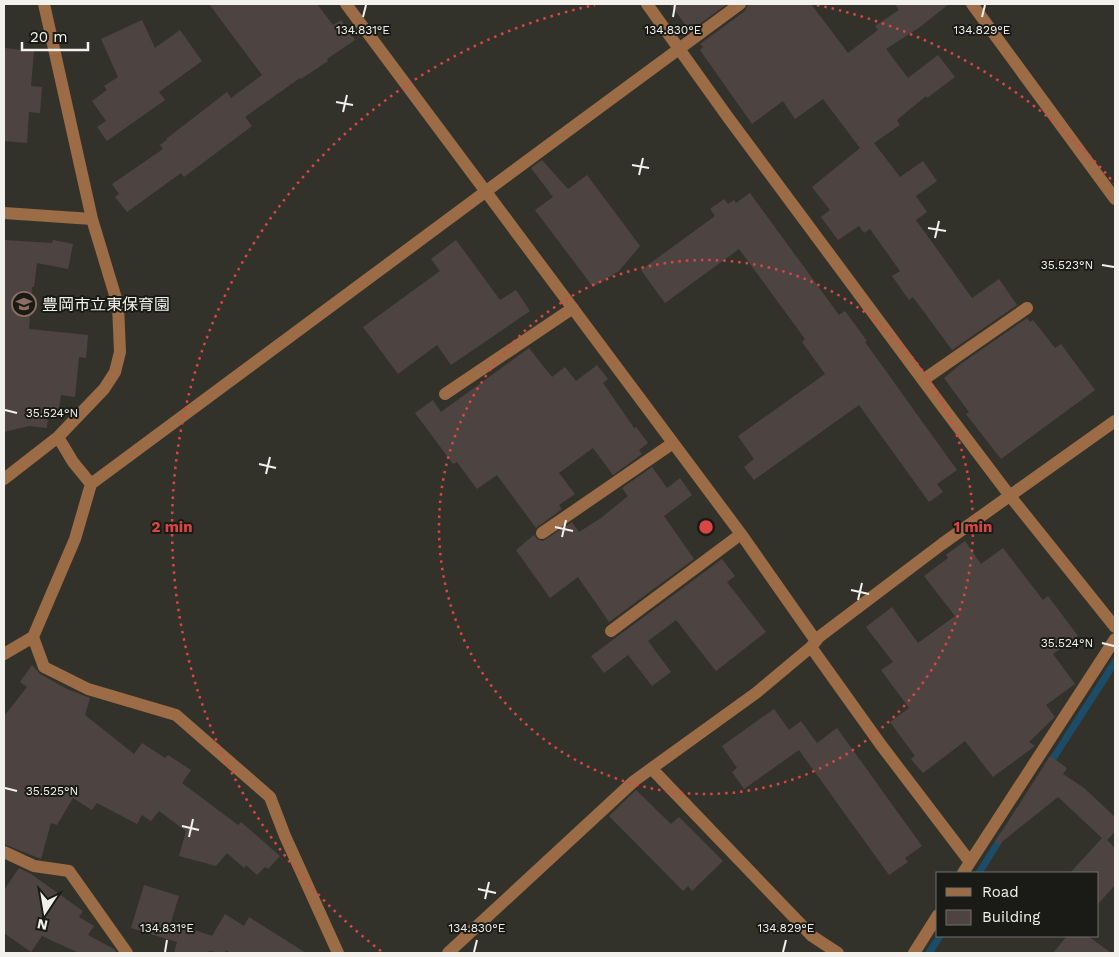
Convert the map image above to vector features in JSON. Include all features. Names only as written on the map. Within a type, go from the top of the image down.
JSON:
[{"type":"street","points":[[4,479],[58,437],[104,389],[115,372],[120,352],[118,305],[92,219],[44,4]]},
{"type":"street","points":[[346,4],[741,534],[881,745],[970,862]]},
{"type":"street","points":[[647,4],[1010,496],[1115,627]]},
{"type":"street","points":[[4,654],[33,637],[75,539],[91,484],[740,4]]},
{"type":"street","points":[[972,4],[1115,199]]},
{"type":"street","points":[[4,212],[92,219]]},
{"type":"street","points":[[445,394],[573,308]]},
{"type":"street","points":[[923,380],[1027,308]]},
{"type":"street","points":[[448,953],[634,781],[756,693],[814,644],[942,544],[1115,422]]},
{"type":"street","points":[[58,437],[73,462],[91,484]]},
{"type":"street","points":[[542,533],[673,442]]},
{"type":"street","points":[[610,631],[741,534]]},
{"type":"street","points":[[33,637],[44,667],[88,689],[176,715],[270,797],[285,836],[338,953]]},
{"type":"street","points":[[964,872],[1115,638]]},
{"type":"street","points":[[652,769],[812,936],[838,953]]},
{"type":"street","points":[[4,852],[34,866],[70,871],[127,953]]},
{"type":"street","points":[[914,953],[936,918]]},
{"type":"building","points":[[209,4],[317,4],[333,25],[341,20],[355,40],[327,59],[328,61],[300,78],[245,117],[252,126],[184,177],[181,173],[127,212],[115,197],[119,194],[112,184],[163,149],[160,145],[166,139],[227,92],[231,98],[262,75]]},
{"type":"building","points":[[670,4],[727,4],[690,31]]},
{"type":"building","points":[[748,4],[811,4],[848,53],[878,30],[875,26],[899,10],[895,4],[949,4],[920,27],[886,49],[908,78],[938,55],[955,77],[927,98],[926,96],[897,120],[900,125],[874,143],[900,177],[923,161],[937,181],[916,196],[927,212],[916,220],[972,298],[999,279],[1017,305],[952,350],[913,297],[909,300],[892,276],[900,271],[870,229],[864,233],[859,226],[838,240],[821,217],[830,210],[812,187],[860,148],[823,99],[795,119],[783,101],[752,124],[700,50],[703,47],[700,44],[745,11]]},
{"type":"building","points":[[142,20],[155,48],[180,30],[202,61],[159,92],[165,100],[107,141],[97,127],[106,121],[92,101],[107,90],[104,86],[118,77],[101,39]]},
{"type":"building","points":[[4,48],[34,51],[31,86],[42,87],[40,113],[29,112],[27,143],[4,141]]},
{"type":"building","points":[[542,160],[568,189],[587,175],[640,246],[619,271],[593,287],[535,210],[553,197],[531,168]]},
{"type":"building","points":[[750,193],[839,315],[845,311],[867,341],[865,342],[957,470],[937,484],[943,492],[929,502],[859,405],[754,480],[744,467],[754,459],[738,436],[825,374],[802,342],[805,339],[739,249],[665,303],[641,270],[715,216],[710,209],[724,199],[728,204],[734,200],[736,203]]},
{"type":"building","points":[[4,240],[52,243],[53,240],[73,244],[68,269],[37,263],[34,287],[32,287],[29,329],[88,335],[86,358],[79,357],[75,397],[61,395],[58,416],[48,415],[47,428],[29,426],[4,432]]},
{"type":"building","points":[[456,240],[500,300],[516,290],[530,311],[451,365],[437,345],[398,374],[363,327],[440,271],[431,259]]},
{"type":"building","points":[[1027,318],[1030,322],[1033,320],[1055,348],[1061,344],[1095,390],[1001,459],[966,414],[969,412],[944,378],[962,363]]},
{"type":"building","points":[[529,348],[552,377],[565,367],[576,381],[597,365],[608,379],[603,383],[634,428],[636,427],[648,443],[639,450],[642,454],[613,475],[593,448],[559,473],[575,494],[559,505],[562,509],[536,528],[497,475],[477,489],[457,462],[453,464],[415,413],[433,400],[441,412]]},
{"type":"building","points":[[652,467],[667,488],[680,478],[692,495],[664,516],[694,559],[609,622],[578,577],[550,598],[516,550],[534,535],[538,540],[543,541],[572,522],[579,532],[601,518],[628,496],[622,488]]},
{"type":"building","points":[[965,541],[981,564],[1003,548],[1043,600],[1048,596],[1078,636],[1053,654],[1075,684],[1046,705],[1055,717],[1029,742],[1035,746],[993,777],[965,741],[923,773],[911,759],[915,756],[890,722],[909,708],[881,670],[893,662],[866,627],[892,607],[918,643],[955,616],[924,576],[948,558],[946,555]]},
{"type":"building","points":[[722,559],[735,576],[727,582],[766,632],[716,671],[676,620],[648,641],[671,672],[652,686],[628,655],[604,673],[591,656]]},
{"type":"building","points":[[32,665],[40,674],[67,689],[90,698],[85,715],[134,754],[142,743],[165,758],[168,755],[191,770],[182,783],[238,825],[241,822],[280,856],[268,869],[265,867],[257,875],[246,865],[244,868],[227,853],[216,866],[179,856],[186,831],[159,811],[151,821],[142,815],[137,824],[97,803],[92,810],[73,798],[57,825],[51,823],[41,859],[4,844],[4,716],[27,687],[20,682]]},
{"type":"building","points":[[774,709],[789,730],[801,721],[817,743],[837,728],[922,846],[905,858],[908,862],[889,875],[799,750],[744,789],[732,772],[737,768],[722,746]]},
{"type":"building","points":[[1050,756],[1067,768],[1063,774],[1084,788],[1115,817],[1115,832],[1107,840],[1115,848],[1115,885],[1099,903],[1099,872],[1071,872],[1102,838],[1058,797],[998,845],[995,842]]},
{"type":"building","points":[[636,790],[671,824],[679,817],[723,861],[692,891],[688,886],[683,891],[609,816]]},
{"type":"building","points":[[19,868],[31,874],[83,911],[79,917],[94,926],[88,935],[114,949],[117,953],[79,953],[42,936],[31,952],[4,933],[4,890]]},
{"type":"building","points":[[144,885],[179,896],[171,922],[212,936],[225,914],[244,926],[249,917],[306,953],[230,953],[226,950],[225,953],[209,951],[208,953],[174,953],[177,942],[131,928]]},
{"type":"building","points":[[1066,937],[1089,937],[1111,953],[1053,953]]},
{"type":"waterway","points":[[1049,765],[1115,662]]},
{"type":"waterway","points":[[980,872],[1002,836]]},
{"type":"waterway","points":[[929,953],[939,937]]},
{"type":"place","name":"豊岡市立東保育園","points":[[24,304]]}]
